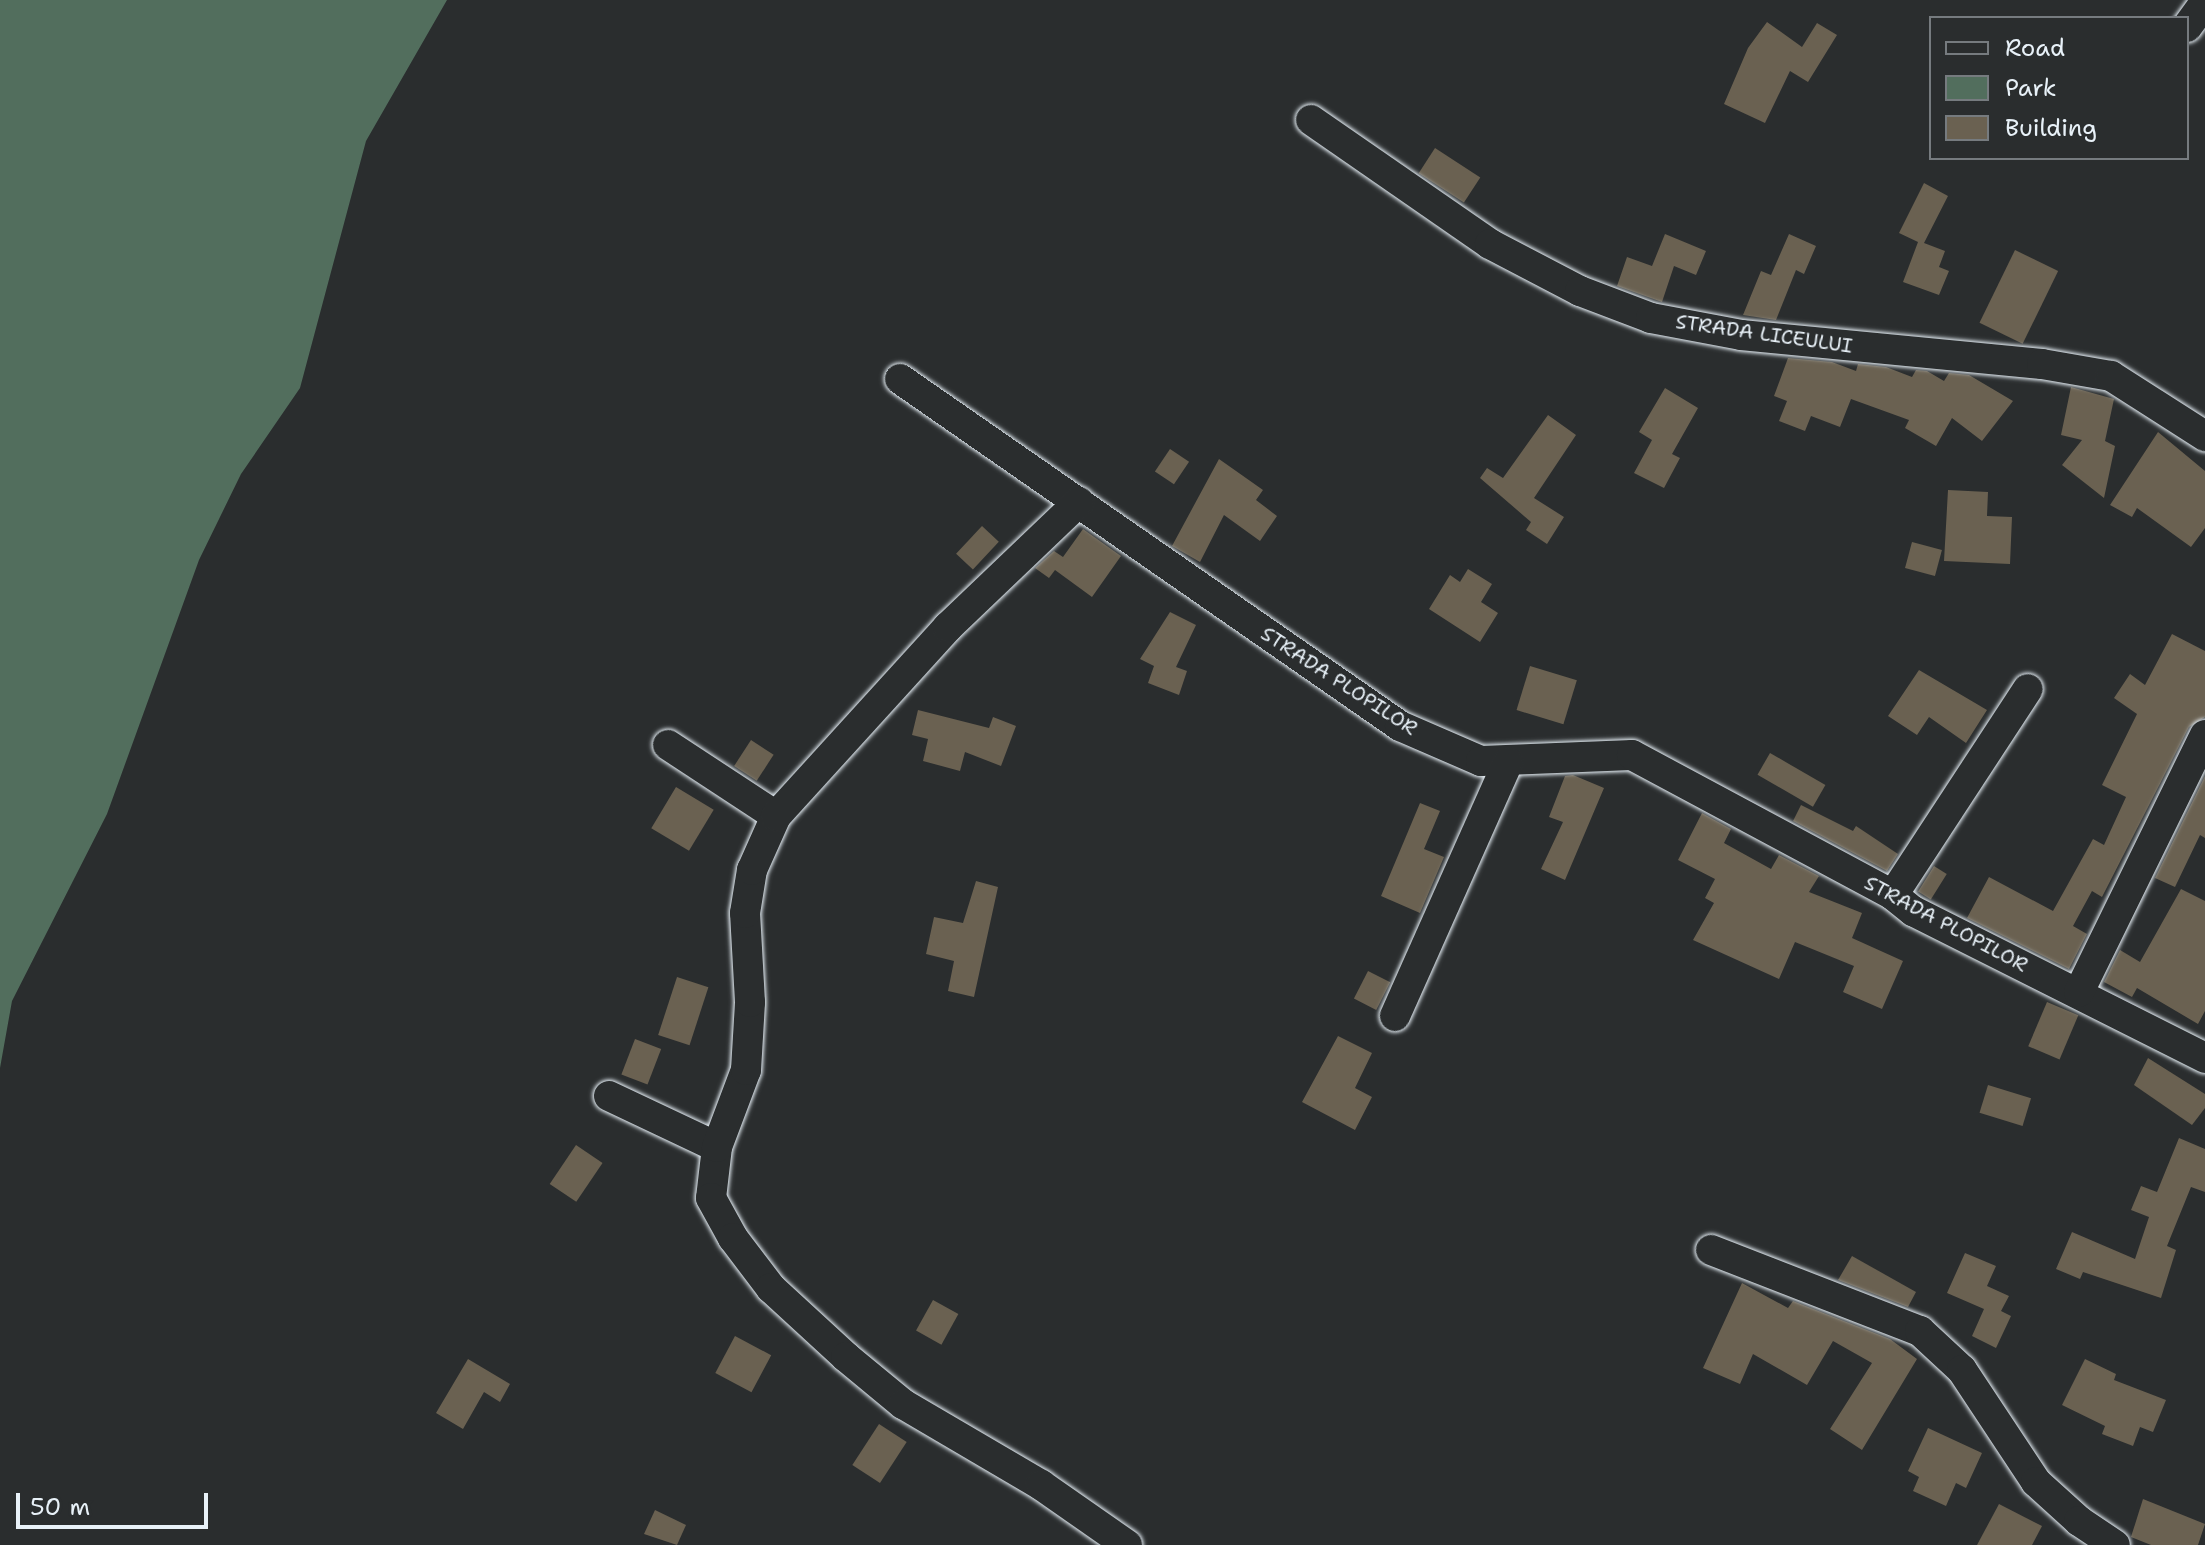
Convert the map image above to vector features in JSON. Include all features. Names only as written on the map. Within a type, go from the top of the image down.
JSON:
[{"type":"street","points":[[2189,24],[2205,2]]},
{"type":"street","name":"STRADA LICEULUI","points":[[1311,120],[1490,244],[1614,305],[1651,318],[1741,335],[2042,364],[2111,376],[2205,436]]},
{"type":"street","name":"STRADA PLOPILOR","points":[[900,379],[1400,726],[1481,761],[1632,755],[1893,895],[1913,911],[2205,1058]]},
{"type":"street","points":[[1079,502],[948,627],[776,816],[752,870],[745,913],[750,1002],[746,1070],[717,1147],[711,1198],[733,1238],[801,1318],[903,1404],[1041,1485],[1120,1543]]},
{"type":"street","points":[[1893,895],[2028,689]]},
{"type":"street","points":[[2079,992],[2205,735]]},
{"type":"street","points":[[668,745],[776,816]]},
{"type":"street","points":[[1395,1016],[1508,762]]},
{"type":"street","points":[[609,1096],[717,1147]]},
{"type":"street","points":[[1711,1250],[1920,1331],[1962,1370],[2036,1482],[2079,1521],[2115,1545]]},
{"type":"green space","points":[[0,0],[447,0],[366,141],[300,388],[241,474],[199,560],[107,814],[12,1001],[0,1068]]},
{"type":"building","points":[[1767,22],[1802,47],[1817,23],[1837,35],[1808,82],[1790,71],[1765,123],[1724,104],[1748,48]]},
{"type":"building","points":[[1435,148],[1480,177],[1464,203],[1419,173]]},
{"type":"building","points":[[1924,183],[1948,196],[1924,243],[1945,251],[1939,267],[1949,271],[1939,295],[1903,282],[1918,242],[1899,233]]},
{"type":"building","points":[[1665,234],[1706,251],[1696,275],[1674,266],[1662,302],[1617,286],[1627,257],[1652,266]]},
{"type":"building","points":[[1789,234],[1816,246],[1804,274],[1796,270],[1776,320],[1743,315],[1761,271],[1771,275]]},
{"type":"building","points":[[2015,250],[2058,271],[2023,344],[1979,323]]},
{"type":"building","points":[[1788,358],[1832,362],[1856,371],[1858,364],[1886,367],[1912,377],[1916,370],[1927,371],[1944,381],[1949,373],[1969,375],[2013,401],[1982,441],[1952,418],[1936,446],[1905,428],[1909,420],[1851,399],[1840,427],[1811,416],[1805,431],[1779,421],[1787,401],[1774,396]]},
{"type":"building","points":[[2071,387],[2114,399],[2105,441],[2115,446],[2104,498],[2062,465],[2082,440],[2061,435]]},
{"type":"building","points":[[1665,388],[1698,408],[1672,454],[1680,458],[1664,488],[1634,473],[1652,440],[1639,432]]},
{"type":"building","points":[[1548,415],[1576,435],[1534,498],[1564,517],[1547,544],[1526,530],[1531,522],[1480,478],[1487,468],[1503,478]]},
{"type":"building","points":[[2158,432],[2205,471],[2205,528],[2191,547],[2137,508],[2132,517],[2110,505]]},
{"type":"building","points":[[1170,449],[1189,462],[1174,484],[1155,471]]},
{"type":"building","points":[[1219,459],[1263,490],[1256,500],[1277,516],[1260,541],[1224,515],[1200,562],[1172,546]]},
{"type":"building","points":[[1948,490],[1988,492],[1987,516],[2012,517],[2010,564],[1944,561]]},
{"type":"building","points":[[982,526],[999,542],[973,569],[956,554]]},
{"type":"building","points":[[1083,529],[1121,556],[1092,597],[1055,570],[1049,578],[1035,568],[1054,551],[1063,557]]},
{"type":"building","points":[[1912,542],[1942,550],[1935,576],[1905,568]]},
{"type":"building","points":[[1468,569],[1492,584],[1481,602],[1498,613],[1480,642],[1429,609],[1450,575],[1460,582]]},
{"type":"building","points":[[1170,612],[1196,625],[1176,667],[1187,671],[1179,695],[1148,683],[1154,666],[1140,659]]},
{"type":"building","points":[[2172,634],[2205,651],[2205,717],[2189,727],[2102,897],[2092,891],[2073,926],[2087,934],[2069,969],[1967,918],[1989,877],[2053,911],[2093,839],[2104,845],[2126,797],[2102,785],[2137,714],[2114,698],[2130,674],[2145,685]]},
{"type":"building","points":[[1530,666],[1577,680],[1563,724],[1517,710]]},
{"type":"building","points":[[1919,670],[1987,710],[1966,743],[1929,717],[1917,735],[1888,716]]},
{"type":"building","points":[[918,710],[989,728],[993,717],[1016,726],[1001,766],[965,752],[960,771],[923,761],[928,739],[912,735]]},
{"type":"building","points":[[751,740],[774,755],[757,781],[734,766]]},
{"type":"building","points":[[1770,753],[1825,785],[1813,807],[1758,775]]},
{"type":"building","points":[[1573,775],[1604,788],[1565,880],[1541,869],[1563,822],[1549,817],[1565,776]]},
{"type":"building","points":[[2205,776],[2205,838],[2200,835],[2175,887],[2155,878]]},
{"type":"building","points":[[676,787],[714,810],[689,851],[651,828]]},
{"type":"building","points":[[1420,803],[1440,811],[1424,849],[1444,857],[1420,913],[1381,896]]},
{"type":"building","points":[[1801,805],[1853,831],[1856,826],[1898,854],[1887,871],[1793,821]]},
{"type":"building","points":[[1702,813],[1731,829],[1724,843],[1771,869],[1779,855],[1819,876],[1809,892],[1862,913],[1852,938],[1903,961],[1882,1009],[1843,992],[1854,966],[1795,942],[1779,979],[1693,940],[1714,903],[1705,898],[1715,879],[1678,860]]},
{"type":"building","points":[[1934,866],[1947,874],[1931,899],[1918,891]]},
{"type":"building","points":[[976,881],[998,887],[974,997],[948,991],[954,961],[926,954],[934,917],[963,923]]},
{"type":"building","points":[[2181,889],[2205,901],[2205,1011],[2198,1024],[2137,988],[2132,997],[2104,982],[2120,950],[2140,962]]},
{"type":"building","points":[[1368,971],[1390,982],[1376,1010],[1354,999]]},
{"type":"building","points":[[677,977],[708,987],[690,1045],[658,1035]]},
{"type":"building","points":[[2047,1002],[2078,1015],[2060,1059],[2028,1046]]},
{"type":"building","points":[[1338,1036],[1372,1053],[1355,1088],[1372,1097],[1355,1130],[1302,1102]]},
{"type":"building","points":[[635,1039],[661,1049],[648,1085],[621,1074]]},
{"type":"building","points":[[2148,1058],[2205,1094],[2205,1108],[2192,1125],[2134,1085]]},
{"type":"building","points":[[1988,1085],[2031,1098],[2023,1126],[1980,1113]]},
{"type":"building","points":[[2179,1138],[2205,1149],[2205,1192],[2191,1187],[2167,1246],[2176,1250],[2161,1298],[2083,1272],[2080,1279],[2056,1269],[2072,1232],[2135,1259],[2149,1217],[2131,1210],[2141,1186],[2157,1192]]},
{"type":"building","points":[[576,1145],[603,1163],[576,1202],[550,1184]]},
{"type":"building","points":[[1965,1253],[1996,1266],[1987,1286],[2009,1296],[2001,1311],[2011,1316],[1996,1348],[1972,1336],[1984,1309],[1947,1293]]},
{"type":"building","points":[[1852,1256],[1916,1292],[1908,1307],[1838,1280]]},
{"type":"building","points":[[1742,1283],[1788,1308],[1793,1301],[1890,1339],[1917,1359],[1862,1450],[1830,1429],[1872,1363],[1833,1341],[1807,1385],[1753,1354],[1740,1384],[1703,1368]]},
{"type":"building","points":[[933,1300],[958,1314],[941,1345],[916,1331]]},
{"type":"building","points":[[735,1336],[771,1355],[751,1392],[715,1373]]},
{"type":"building","points":[[468,1359],[510,1384],[500,1402],[484,1392],[463,1429],[436,1413]]},
{"type":"building","points":[[2085,1359],[2116,1374],[2114,1380],[2166,1400],[2153,1432],[2140,1427],[2133,1446],[2102,1434],[2105,1426],[2062,1405]]},
{"type":"building","points":[[879,1424],[907,1442],[880,1483],[852,1465]]},
{"type":"building","points":[[1928,1428],[1982,1453],[1966,1488],[1956,1483],[1946,1506],[1913,1491],[1919,1477],[1908,1471]]},
{"type":"building","points":[[2143,1499],[2205,1524],[2198,1545],[2151,1545],[2131,1537]]},
{"type":"building","points":[[1999,1504],[2042,1526],[2032,1545],[1977,1545]]},
{"type":"building","points":[[655,1510],[686,1525],[677,1545],[644,1534]]}]
